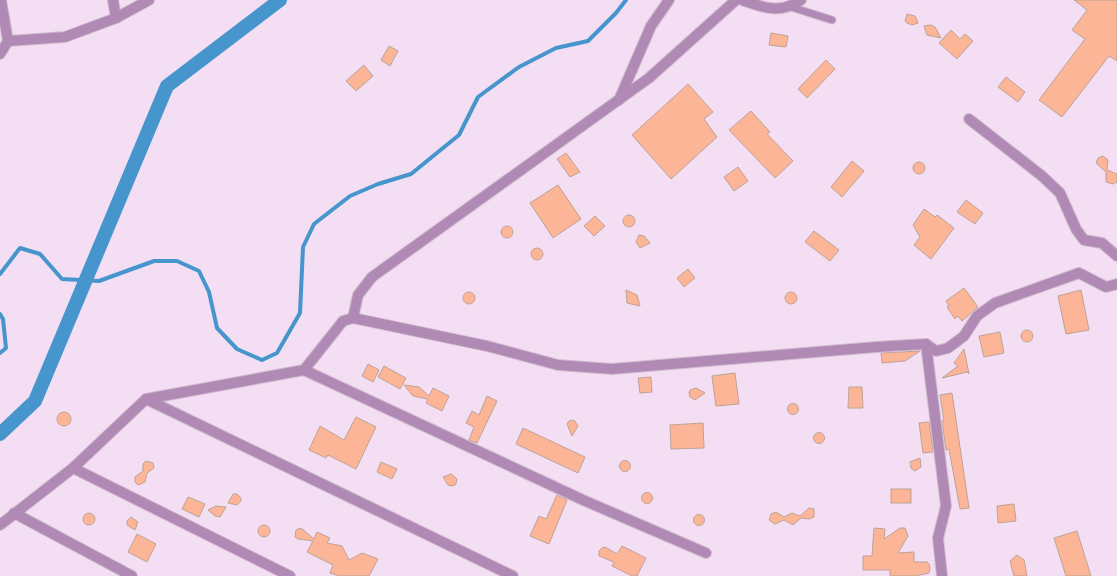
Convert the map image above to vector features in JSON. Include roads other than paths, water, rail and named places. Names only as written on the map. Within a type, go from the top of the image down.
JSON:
[{"type":"street","points":[[0,54],[8,41],[1,0]]},
{"type":"street","points":[[113,0],[116,18]]},
{"type":"street","points":[[8,41],[65,37],[116,18],[149,0]]},
{"type":"street","points":[[620,100],[651,26],[669,0]]},
{"type":"street","points":[[353,318],[358,296],[372,277],[649,78],[736,0]]},
{"type":"street","points":[[742,0],[766,9],[791,7],[801,0]]},
{"type":"street","points":[[969,119],[1042,176],[1060,193],[1076,229],[1084,240],[1102,243],[1117,256]]},
{"type":"street","points":[[304,370],[343,321],[353,318],[487,346],[558,365],[612,369],[926,344],[936,351],[948,348],[964,336],[977,316],[995,303],[1079,273],[1106,286],[1117,284]]},
{"type":"street","points":[[926,344],[946,506],[938,538],[942,576]]},
{"type":"street","points":[[0,525],[73,468],[146,399],[304,370],[583,500],[706,553]]},
{"type":"street","points":[[146,399],[513,576]]},
{"type":"street","points":[[73,468],[290,576]]},
{"type":"street","points":[[14,513],[132,576]]},
{"type":"lane","points":[[791,7],[832,20]]},
{"type":"waterway","points":[[0,434],[35,401],[167,86],[280,0]]},
{"type":"waterway","points":[[0,274],[20,248],[40,254],[62,279],[99,281],[154,261],[177,261],[199,271],[209,292],[217,328],[237,349],[262,360],[277,353],[300,313],[303,247],[314,224],[350,196],[378,184],[411,174],[459,135],[478,97],[519,67],[556,48],[588,41],[616,13],[626,0]]},
{"type":"waterway","points":[[0,314],[3,319],[6,348],[0,353]]}]
